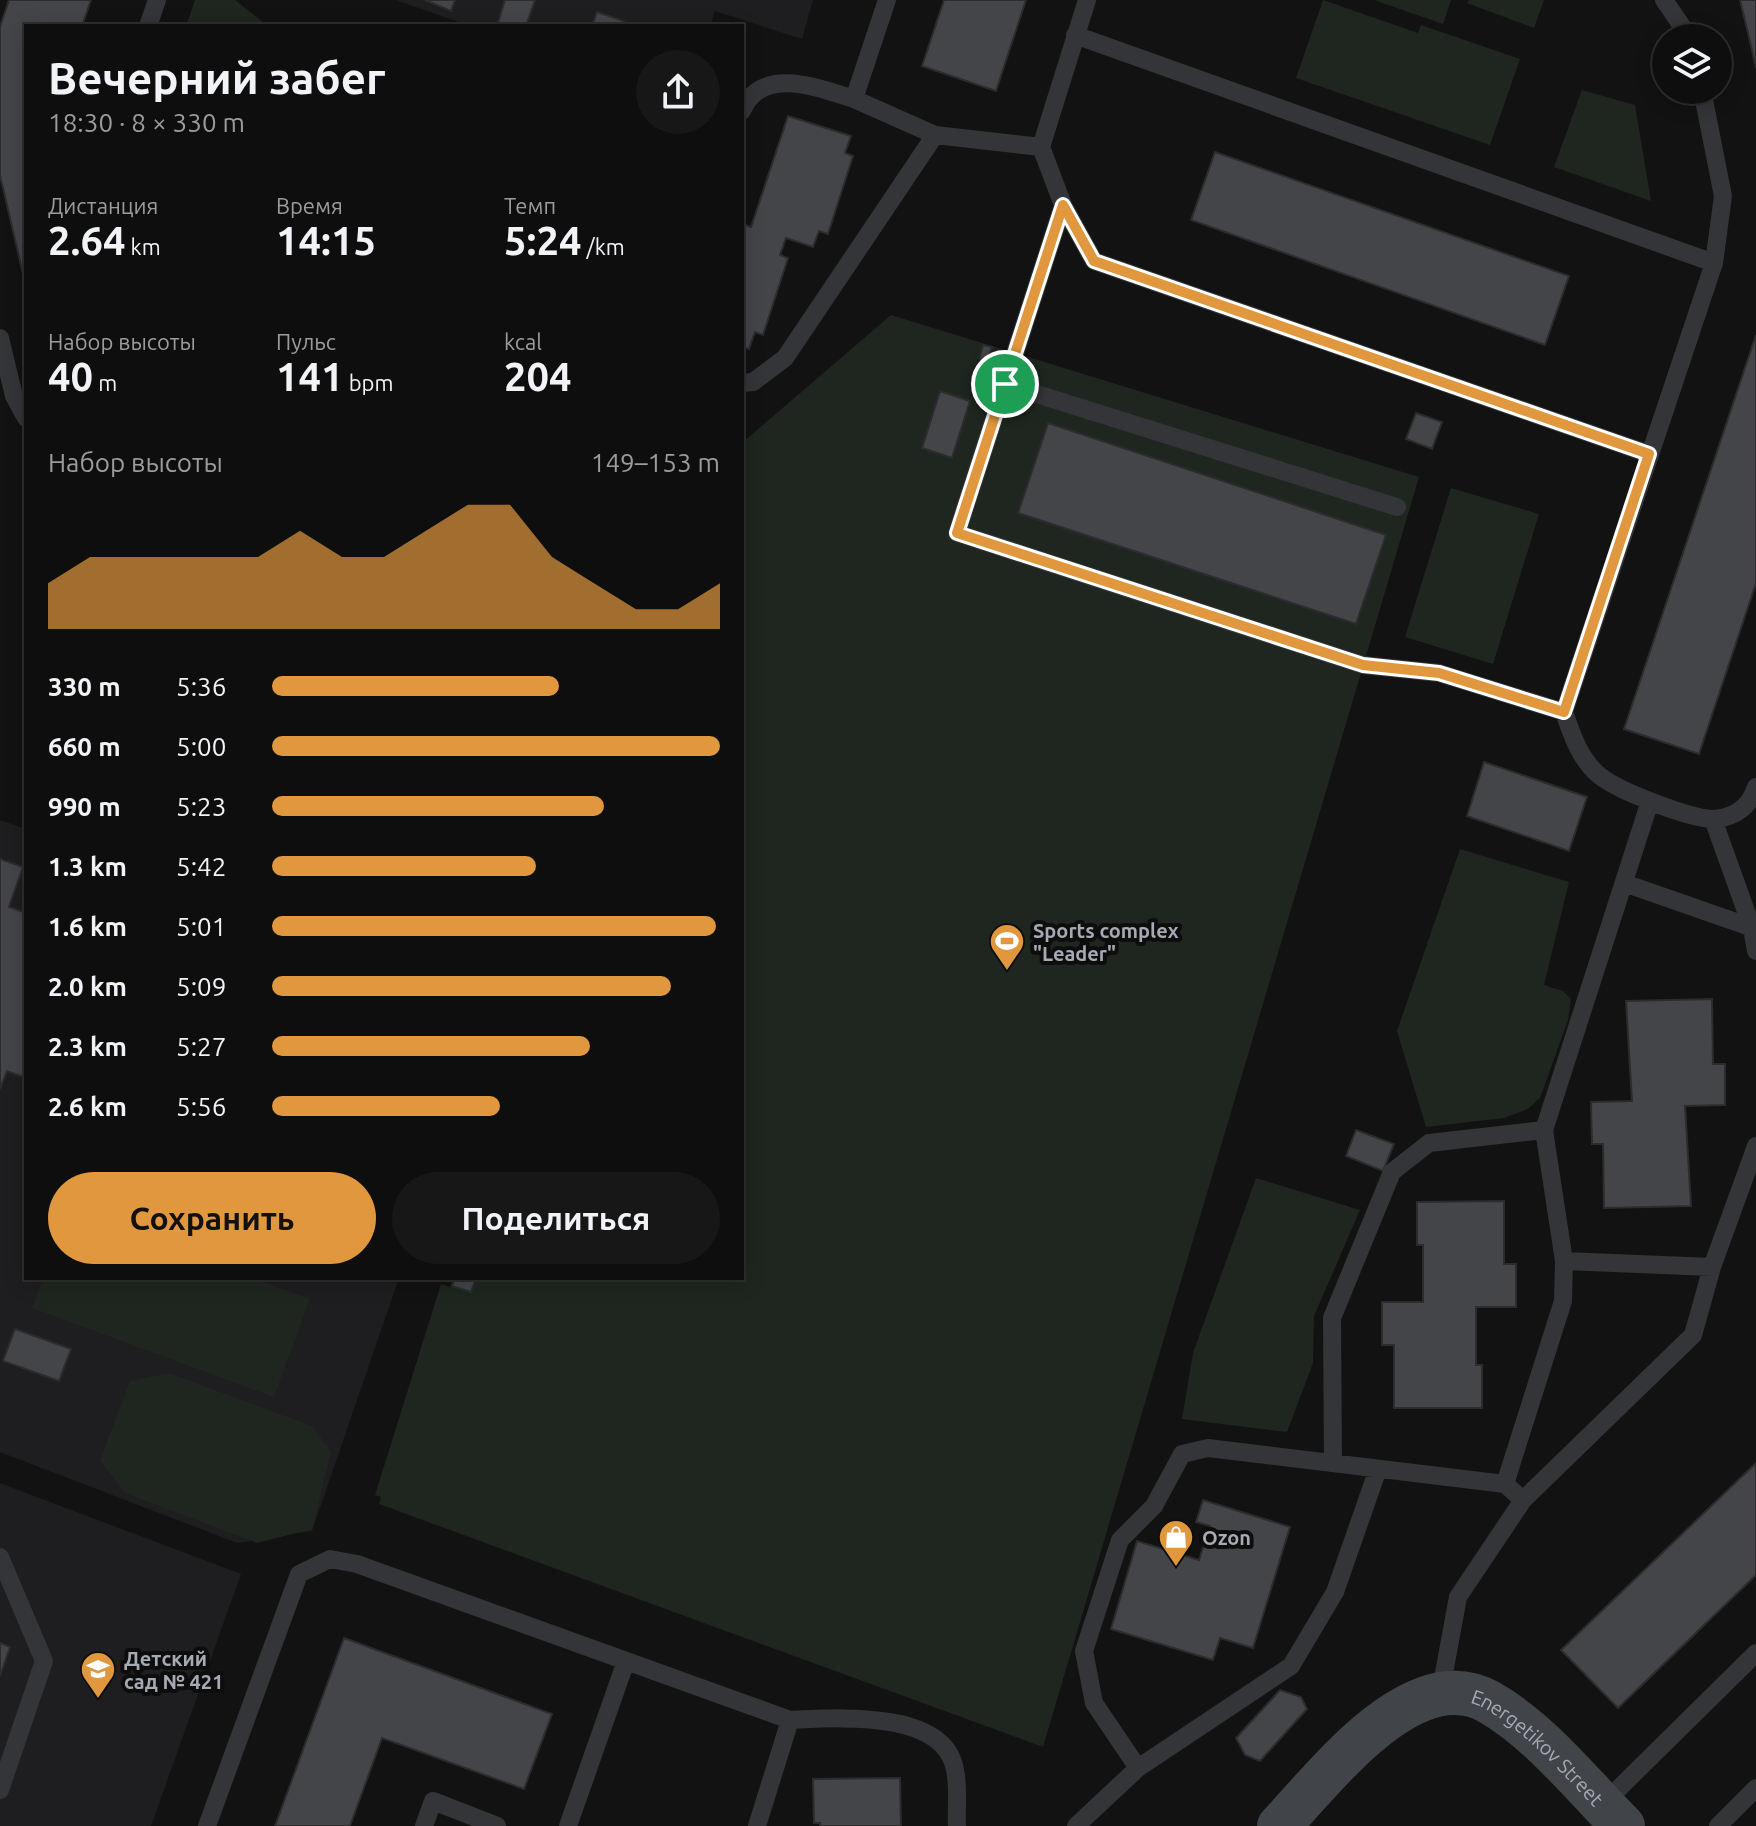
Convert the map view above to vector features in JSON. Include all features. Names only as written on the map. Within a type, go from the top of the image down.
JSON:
[{"type":"street","name":"Energetikov Street","points":[[1440,1695],[1487,1701],[1528,1732],[1613,1816]]},
{"type":"street","points":[[1279,1826],[1367,1735],[1401,1709],[1440,1695]]},
{"type":"lane","points":[[149,24],[157,0]]},
{"type":"lane","points":[[854,99],[887,0]]},
{"type":"lane","points":[[1087,0],[1041,147],[1063,205],[1094,261],[1649,454]]},
{"type":"lane","points":[[1664,0],[1680,24]]},
{"type":"lane","points":[[1075,35],[1714,263]]},
{"type":"lane","points":[[744,106],[767,87],[794,81],[854,99],[935,135],[1041,147]]},
{"type":"lane","points":[[1705,104],[1723,196],[1714,263],[1564,712],[1583,757],[1599,775],[1650,801],[1713,819],[1735,814],[1751,802],[1756,787]]},
{"type":"lane","points":[[744,383],[753,382],[785,358],[935,135]]},
{"type":"lane","points":[[1063,205],[957,533],[1363,665],[1439,673],[1564,712]]},
{"type":"lane","points":[[0,338],[14,396],[24,414]]},
{"type":"lane","points":[[1005,384],[1397,507]]},
{"type":"lane","points":[[1505,1484],[1563,1301],[1564,1261],[1544,1130],[1650,801]]},
{"type":"lane","points":[[1713,819],[1754,928],[1756,951]]},
{"type":"lane","points":[[1624,883],[1754,928]]},
{"type":"lane","points":[[1333,1463],[1332,1318],[1392,1172],[1429,1143],[1544,1130]]},
{"type":"lane","points":[[1440,1695],[1458,1597],[1523,1500],[1693,1335],[1712,1267],[1756,1146]]},
{"type":"lane","points":[[1564,1261],[1712,1267]]},
{"type":"lane","points":[[1138,1768],[1094,1703],[1084,1651],[1120,1540],[1154,1506],[1182,1454],[1208,1448],[1505,1484],[1523,1500]]},
{"type":"lane","points":[[1076,1826],[1138,1768],[1291,1666],[1335,1592],[1378,1469]]},
{"type":"lane","points":[[0,1557],[44,1661],[0,1790]]},
{"type":"lane","points":[[207,1826],[299,1574],[330,1559],[357,1564],[790,1720],[842,1717],[916,1726],[944,1744],[955,1768],[957,1826]]},
{"type":"lane","points":[[1613,1816],[1756,1653]]},
{"type":"lane","points":[[568,1826],[626,1661]]},
{"type":"lane","points":[[757,1826],[790,1720]]},
{"type":"lane","points":[[1718,1826],[1756,1788]]},
{"type":"lane","points":[[424,1826],[433,1801],[497,1826]]},
{"type":"shaded area","points":[[195,0],[235,0],[265,24],[187,24]]},
{"type":"shaded area","points":[[396,0],[813,0],[802,39],[715,11],[711,24],[464,24]]},
{"type":"shaded area","points":[[1323,0],[1418,33],[1421,25],[1520,59],[1490,145],[1296,78]]},
{"type":"shaded area","points":[[1374,0],[1451,0],[1443,24]]},
{"type":"shaded area","points":[[1469,0],[1544,0],[1534,28],[1467,3]]},
{"type":"shaded area","points":[[1582,90],[1635,105],[1651,201],[1554,167]]},
{"type":"shaded area","name":"Sports complex \"Leader\"","points":[[891,315],[1419,477],[1043,1747],[379,1504],[381,1497],[375,1495],[441,1284],[450,1287],[452,1280],[744,1280],[744,441]]},
{"type":"shaded area","points":[[1451,488],[1539,514],[1493,664],[1405,637]]},
{"type":"shaded area","points":[[0,820],[24,828],[24,1280],[398,1280],[312,1531],[237,1543],[0,1452]]},
{"type":"shaded area","points":[[1460,849],[1569,882],[1544,985],[1563,991],[1571,999],[1568,1020],[1540,1098],[1528,1109],[1504,1118],[1426,1127],[1397,1031]]},
{"type":"shaded area","points":[[1256,1178],[1360,1210],[1314,1316],[1313,1363],[1287,1432],[1182,1419],[1193,1353]]},
{"type":"shaded area","points":[[42,1280],[258,1280],[310,1299],[274,1397],[32,1308]]},
{"type":"shaded area","points":[[169,1373],[312,1426],[331,1452],[312,1529],[257,1543],[125,1493],[100,1460],[130,1381]]},
{"type":"shaded area","name":"Детский сад № 421","points":[[0,1483],[241,1574],[151,1826],[0,1826]]},
{"type":"building","points":[[9,0],[91,0],[83,24],[24,24],[24,278],[0,175],[0,27]]},
{"type":"building","points":[[425,0],[455,0],[451,11]]},
{"type":"building","points":[[505,0],[535,0],[527,24],[498,24]]},
{"type":"building","points":[[944,0],[1026,0],[996,91],[922,66]]},
{"type":"building","points":[[1740,0],[1756,0],[1756,68],[1748,33]]},
{"type":"building","points":[[597,12],[624,21],[623,24],[593,24]]},
{"type":"building","points":[[788,116],[851,136],[845,153],[853,156],[828,234],[819,231],[813,247],[786,238],[780,255],[788,258],[763,335],[755,332],[749,349],[744,348],[744,225],[751,227]]},
{"type":"building","points":[[1215,152],[1569,276],[1545,345],[1191,220]]},
{"type":"building","points":[[1756,335],[1756,583],[1699,754],[1624,729]]},
{"type":"building","points":[[983,345],[992,347],[987,362],[979,359]]},
{"type":"building","points":[[940,391],[970,401],[952,458],[922,448]]},
{"type":"building","points":[[1416,413],[1442,422],[1432,449],[1406,439]]},
{"type":"building","points":[[1048,423],[1386,535],[1356,624],[1018,513]]},
{"type":"building","points":[[1484,762],[1587,797],[1569,851],[1467,816]]},
{"type":"building","points":[[0,859],[23,867],[9,907],[24,912],[24,1077],[7,1071],[0,1089]]},
{"type":"building","points":[[1712,999],[1713,1064],[1725,1064],[1725,1105],[1685,1106],[1691,1206],[1604,1208],[1603,1144],[1592,1144],[1591,1102],[1632,1101],[1626,1001]]},
{"type":"building","points":[[1356,1130],[1394,1144],[1383,1171],[1346,1156]]},
{"type":"building","points":[[1504,1201],[1504,1264],[1516,1264],[1516,1307],[1476,1307],[1476,1365],[1482,1365],[1482,1408],[1394,1408],[1394,1345],[1382,1345],[1382,1302],[1423,1302],[1423,1245],[1417,1245],[1417,1202]]},
{"type":"building","points":[[454,1280],[475,1280],[471,1292],[452,1286]]},
{"type":"building","points":[[15,1329],[71,1349],[59,1381],[3,1361]]},
{"type":"building","points":[[1756,1463],[1756,1575],[1618,1708],[1561,1650]]},
{"type":"building","points":[[1203,1500],[1290,1527],[1253,1648],[1220,1638],[1213,1660],[1111,1629],[1137,1541],[1199,1560],[1210,1526],[1196,1522]]},
{"type":"building","points":[[344,1638],[552,1714],[524,1789],[382,1738],[350,1826],[275,1826]]},
{"type":"building","points":[[0,1643],[10,1647],[0,1676]]},
{"type":"building","points":[[1280,1690],[1301,1697],[1307,1709],[1260,1761],[1245,1755],[1236,1738]]},
{"type":"building","points":[[900,1778],[901,1826],[820,1826],[820,1823],[814,1823],[813,1779]]},
{"type":"place","name":"Sports complex \"Leader\"","points":[[1007,972]]},
{"type":"place","name":"Ozon","points":[[1176,1568]]},
{"type":"place","name":"Детский сад № 421","points":[[98,1700]]},
{"type":"route","points":[[1063,205],[1094,261],[1649,454],[1564,712],[1439,673],[1363,665],[957,533],[1005,384],[1063,205]]}]
